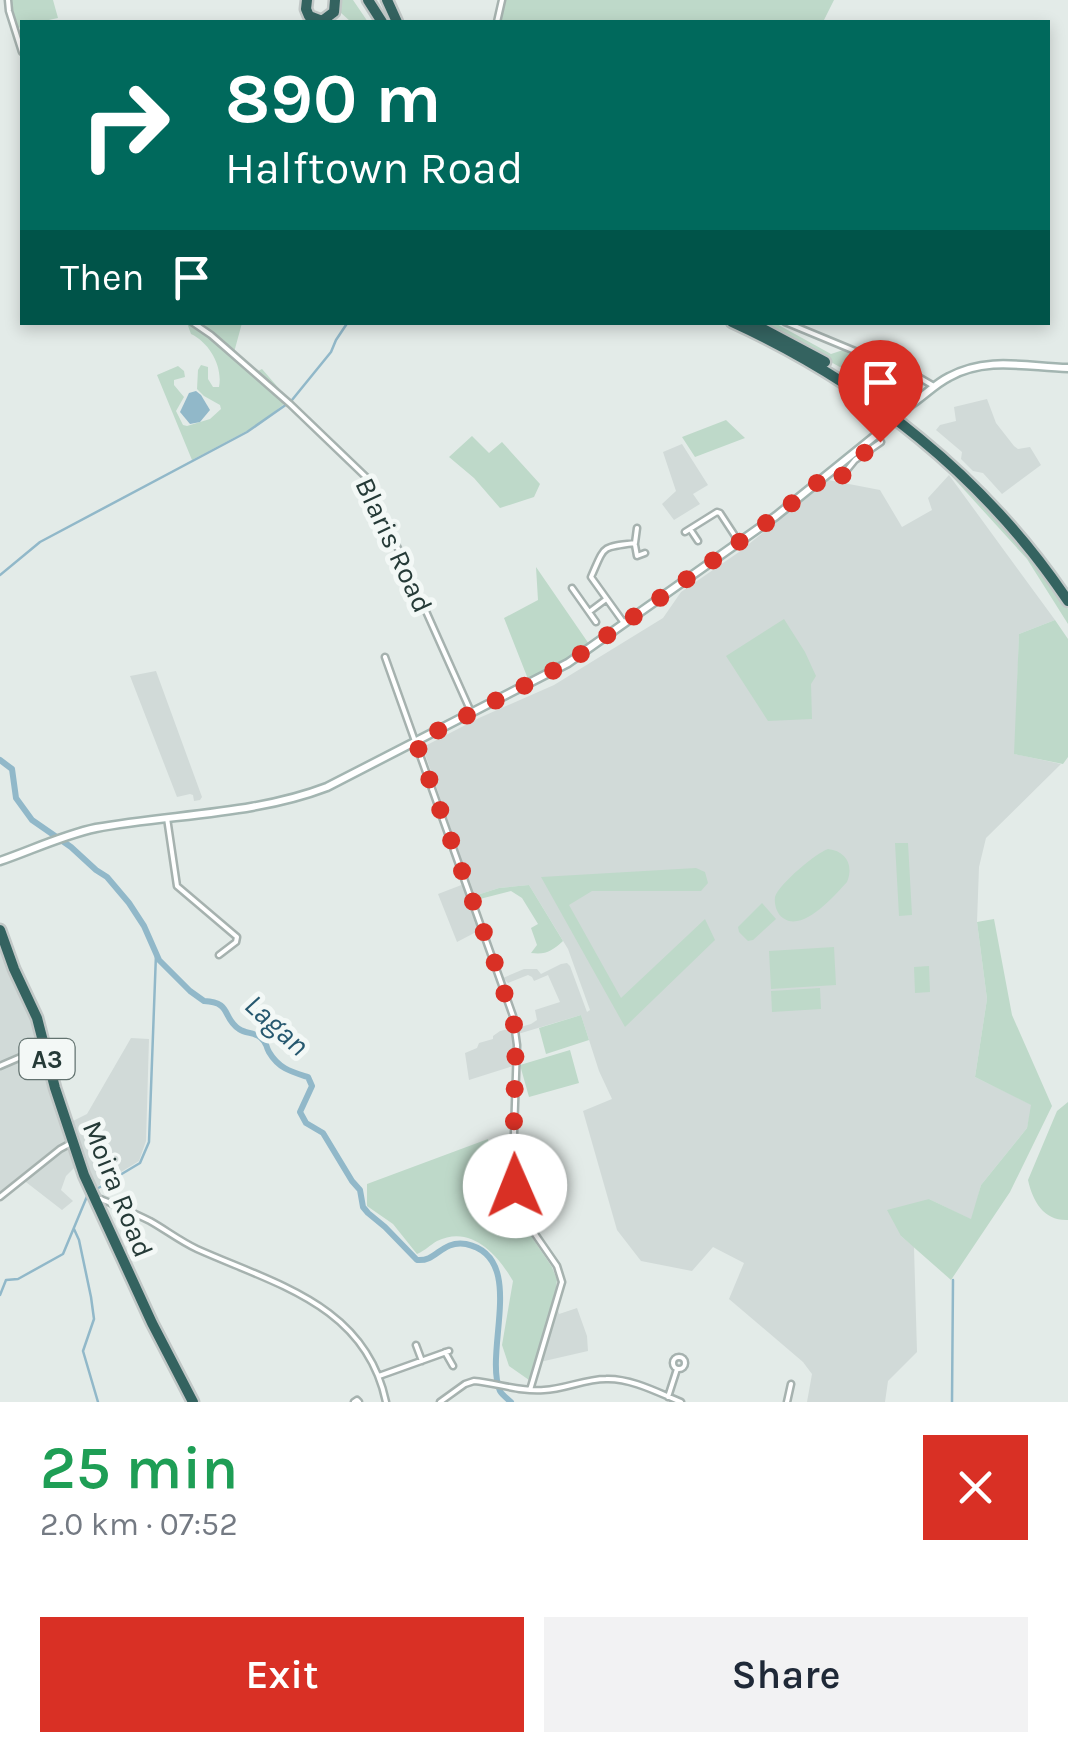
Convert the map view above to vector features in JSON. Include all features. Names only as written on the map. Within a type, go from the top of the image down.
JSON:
[{"type":"highway","points":[[307,0],[310,16],[334,20]]},
{"type":"highway","points":[[327,19],[334,12],[334,1]]},
{"type":"highway","points":[[738,325],[842,380],[914,432],[1002,517],[1068,601]]},
{"type":"highway","points":[[756,325],[842,372],[937,444],[1006,511],[1068,590]]},
{"type":"highway","name":"Moira Road","points":[[0,930],[36,1018],[72,1142],[152,1323],[193,1402]]},
{"type":"street","points":[[8,0],[20,45]]},
{"type":"street","name":"Blaris Road","points":[[196,325],[290,404],[366,477],[472,713]]},
{"type":"street","points":[[792,325],[934,387]]},
{"type":"street","points":[[0,862],[96,828],[250,806],[327,787],[568,663],[798,500],[910,405],[961,371],[992,364],[1068,368]]},
{"type":"street","points":[[833,470],[842,476],[854,460],[880,442]]},
{"type":"street","points":[[698,541],[687,530],[717,512],[739,542]]},
{"type":"street","points":[[637,528],[637,556],[644,553]]},
{"type":"street","points":[[624,623],[592,577],[600,554],[610,546],[635,543]]},
{"type":"street","points":[[572,588],[596,622]]},
{"type":"street","points":[[589,612],[606,599]]},
{"type":"street","points":[[385,657],[516,1031],[513,1164],[519,1204],[562,1282],[530,1390]]},
{"type":"street","points":[[167,818],[177,886],[237,937],[219,955]]},
{"type":"street","points":[[0,1066],[44,1046]]},
{"type":"street","points":[[0,1197],[72,1142]]},
{"type":"street","points":[[94,1194],[197,1249],[272,1279],[318,1306],[360,1340],[379,1376],[386,1402]]},
{"type":"street","points":[[414,1347],[422,1361]]},
{"type":"street","points":[[379,1376],[447,1351],[453,1366]]},
{"type":"street","points":[[668,1396],[677,1369]]},
{"type":"street","points":[[440,1402],[469,1382],[530,1390],[564,1388],[603,1378],[618,1379],[682,1402]]},
{"type":"street","points":[[787,1402],[791,1384]]},
{"type":"shaded area","points":[[987,399],[996,423],[1014,446],[1030,447],[1041,465],[1002,494],[983,473],[973,471],[961,459],[962,452],[936,430],[956,421],[954,407]]},
{"type":"shaded area","points":[[682,444],[708,485],[693,494],[700,504],[674,520],[662,504],[676,491],[663,452]]},
{"type":"shaded area","points":[[949,475],[1055,620],[1019,634],[1015,754],[1061,764],[986,838],[979,867],[977,922],[987,999],[975,1077],[1032,1105],[1027,1128],[981,1185],[972,1220],[929,1199],[901,1236],[914,1247],[917,1352],[888,1381],[885,1402],[807,1402],[812,1374],[803,1362],[729,1299],[744,1263],[713,1247],[692,1271],[641,1261],[617,1230],[583,1111],[612,1099],[581,1015],[518,1034],[517,1028],[537,1020],[535,1010],[560,1002],[548,975],[534,981],[528,975],[508,983],[503,978],[524,969],[537,969],[541,974],[567,963],[587,1012],[590,1010],[568,949],[529,885],[474,896],[424,751],[425,746],[479,718],[554,685],[663,618],[681,592],[739,552],[828,480],[880,490],[902,527],[932,510],[928,498]]},
{"type":"shaded area","points":[[156,671],[200,800],[194,801],[190,794],[177,797],[130,676]]},
{"type":"shaded area","points":[[464,884],[480,930],[457,942],[438,894]]},
{"type":"shaded area","points":[[0,951],[29,1015],[65,1125],[87,1114],[131,1038],[149,1039],[146,1141],[139,1161],[95,1188],[84,1164],[75,1167],[66,1176],[61,1190],[73,1201],[62,1210],[22,1179],[0,1193]]},
{"type":"shaded area","points":[[513,1028],[513,1066],[469,1080],[465,1053],[493,1039],[500,1031]]},
{"type":"shaded area","points":[[557,1307],[559,1314],[577,1308],[588,1351],[540,1362]]},
{"type":"green space","points":[[10,0],[53,0],[58,18],[20,20],[18,28]]},
{"type":"green space","points":[[339,0],[353,0],[367,20],[349,20],[340,12]]},
{"type":"green space","points":[[504,0],[834,0],[824,20],[500,20]]},
{"type":"green space","points":[[188,325],[241,325],[233,356],[256,372],[262,369],[289,400],[258,425],[192,460],[157,375],[178,366],[184,371],[185,377],[174,380],[184,397],[176,411],[183,425],[210,419],[221,409],[197,389],[201,365],[208,367],[213,387],[219,387],[219,372],[209,349],[191,334]]},
{"type":"green space","points":[[764,325],[779,325],[831,354],[843,350],[862,362],[854,370],[867,382]]},
{"type":"green space","points":[[726,420],[745,438],[695,457],[682,437]]},
{"type":"green space","points":[[895,422],[942,461],[1010,531],[1068,609],[1068,624],[1027,559],[938,461],[893,425]]},
{"type":"green space","points":[[472,436],[489,453],[502,442],[540,484],[534,497],[500,508],[449,457]]},
{"type":"green space","points":[[536,567],[589,644],[528,679],[504,618],[538,600]]},
{"type":"green space","points":[[784,619],[816,676],[811,684],[812,719],[768,721],[726,656]]},
{"type":"green space","points":[[1055,620],[1068,639],[1068,757],[1063,764],[1014,754],[1019,634]]},
{"type":"green space","points":[[895,843],[908,843],[912,915],[899,916]]},
{"type":"green space","points":[[828,849],[847,860],[847,882],[809,917],[800,921],[783,918],[776,906],[778,891],[798,870]]},
{"type":"green space","points":[[696,868],[705,872],[708,883],[701,891],[592,891],[569,905],[621,998],[705,919],[715,940],[625,1027],[541,877]]},
{"type":"green space","points":[[529,885],[563,941],[545,953],[531,953],[537,945],[531,928],[538,924],[522,898],[511,891],[476,900],[474,896]]},
{"type":"green space","points":[[762,903],[776,919],[748,941],[738,927]]},
{"type":"green space","points":[[994,919],[1012,1015],[1052,1106],[1010,1192],[951,1280],[901,1236],[887,1210],[929,1199],[971,1219],[981,1185],[1027,1128],[1031,1105],[975,1077],[987,999],[977,922]]},
{"type":"green space","points":[[834,947],[836,985],[771,989],[769,951]]},
{"type":"green space","points":[[929,966],[930,992],[915,993],[914,967]]},
{"type":"green space","points":[[820,988],[821,1009],[772,1012],[771,991]]},
{"type":"green space","points":[[581,1015],[589,1040],[546,1054],[539,1028]]},
{"type":"green space","points":[[570,1050],[579,1083],[529,1097],[520,1065]]},
{"type":"green space","points":[[1068,1102],[1068,1220],[1052,1217],[1041,1209],[1028,1180],[1057,1111]]},
{"type":"green space","points":[[488,1139],[491,1162],[507,1159],[513,1201],[557,1280],[529,1380],[509,1366],[502,1345],[513,1281],[500,1261],[482,1245],[461,1236],[437,1241],[417,1254],[393,1224],[367,1206],[367,1184]]},
{"type":"water","points":[[196,391],[210,410],[200,422],[190,424],[180,412],[189,393]]},
{"type":"waterway","points":[[292,400],[331,352],[346,325]]},
{"type":"waterway","points":[[0,575],[40,542],[247,432],[287,404]]},
{"type":"waterway","name":"Lagan","points":[[0,760],[12,769],[16,798],[32,820],[107,877],[144,926],[159,960],[190,991],[223,1007],[239,1029],[261,1038],[282,1066],[308,1077],[312,1086],[300,1112],[306,1123],[323,1133],[360,1190],[368,1213],[417,1260],[458,1244],[485,1252],[495,1267],[500,1286],[496,1374],[500,1391],[511,1402]]},
{"type":"waterway","points":[[95,1190],[140,1163],[149,1142],[156,954]]},
{"type":"waterway","points":[[0,1295],[6,1280],[18,1279],[63,1254],[88,1194]]},
{"type":"waterway","points":[[74,1229],[94,1319],[83,1351],[98,1402]]},
{"type":"waterway","points":[[952,1402],[953,1280]]},
{"type":"route","points":[[515,1186],[516,1031],[416,742],[568,663],[798,500],[833,470],[844,475],[854,460],[880,442]]}]
